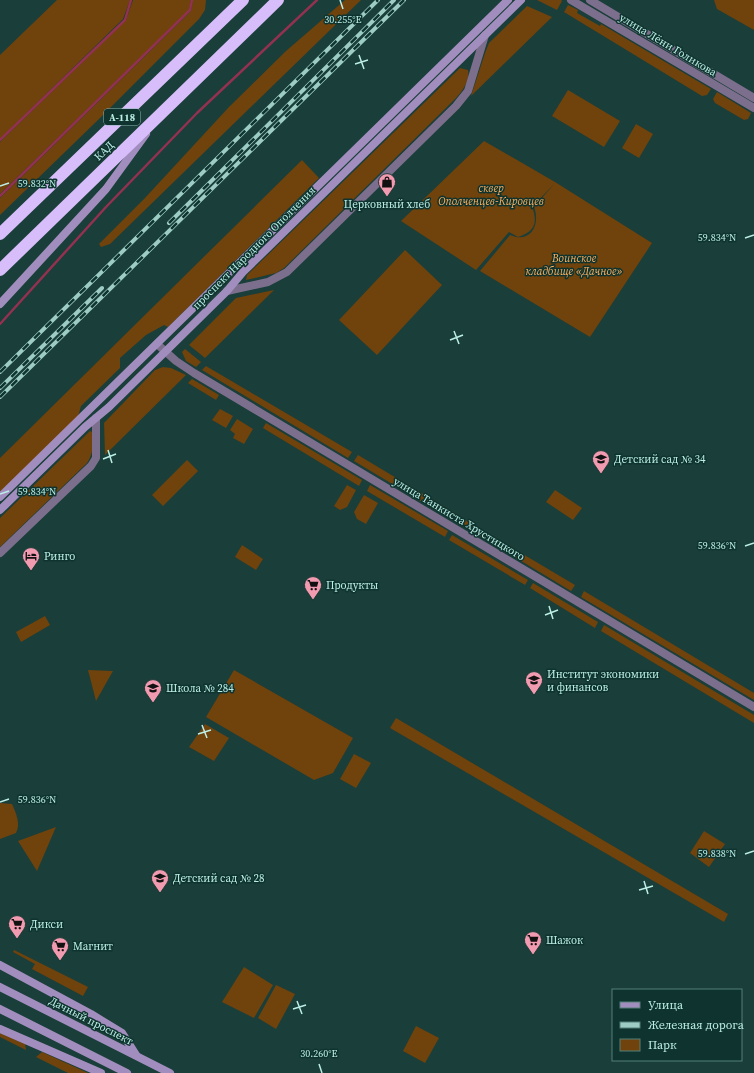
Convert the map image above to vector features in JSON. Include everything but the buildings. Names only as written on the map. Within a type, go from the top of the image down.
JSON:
[{"type":"highway","name":"КАД","points":[[0,234],[243,0]]},
{"type":"highway","name":"КАД","points":[[0,270],[278,0]]},
{"type":"main road","name":"проспект Народного Ополчения","points":[[0,497],[508,0]]},
{"type":"main road","name":"проспект Народного Ополчения","points":[[0,510],[166,352],[227,291],[243,272],[521,0]]},
{"type":"main road","points":[[0,304],[106,189],[160,115]]},
{"type":"main road","points":[[0,965],[84,1010],[122,1033],[136,1056]]},
{"type":"main road","name":"Дачный проспект","points":[[1,988],[170,1073]]},
{"type":"main road","points":[[0,1009],[127,1073]]},
{"type":"main road","points":[[0,1029],[101,1073]]},
{"type":"street","name":"улица Лёни Голикова","points":[[571,0],[754,108]]},
{"type":"street","name":"улица Лёни Голикова","points":[[590,0],[754,98]]},
{"type":"street","points":[[227,291],[268,282],[287,272],[438,124],[468,91],[486,35]]},
{"type":"street","name":"улица Танкиста Хрустицкого","points":[[157,344],[194,373],[754,707]]},
{"type":"street","points":[[0,553],[91,466],[96,458],[96,418]]},
{"type":"green space","points":[[57,0],[130,0],[123,19],[0,139],[0,55]]},
{"type":"green space","points":[[133,0],[191,0],[189,10],[0,194],[0,142],[126,20]]},
{"type":"green space","points":[[193,0],[206,0],[205,10],[199,19],[0,215],[0,198],[191,11]]},
{"type":"green space","points":[[345,0],[361,0],[110,244],[101,247],[99,244],[144,199],[229,107],[286,51]]},
{"type":"green space","points":[[537,0],[561,0],[562,1],[557,10]]},
{"type":"green space","points":[[714,0],[754,0],[754,30],[717,9]]},
{"type":"green space","points":[[568,5],[578,10],[577,13],[600,26],[601,24],[711,89],[707,95],[702,96],[564,12]]},
{"type":"green space","points":[[527,6],[552,17],[471,96],[489,43]]},
{"type":"green space","points":[[460,68],[468,70],[468,79],[462,91],[453,101],[284,268],[276,273],[246,280],[247,275]]},
{"type":"green space","points":[[568,90],[620,121],[604,147],[552,116]]},
{"type":"green space","points":[[717,92],[751,113],[748,119],[744,120],[715,103],[713,99]]},
{"type":"green space","points":[[636,124],[653,134],[639,158],[622,148]]},
{"type":"green space","points":[[484,141],[555,182],[652,243],[590,337],[480,271],[510,235],[518,237],[509,232],[476,270],[401,221]],"holes":[[[555,183],[534,207],[536,220],[535,226],[532,231],[528,235],[518,237],[524,235],[534,226],[535,218],[532,207]]]},
{"type":"green space","points":[[302,160],[319,178],[168,327],[164,325],[146,335],[120,358],[120,368],[81,406],[78,417],[0,492],[0,458]]},
{"type":"green space","points":[[405,250],[442,285],[377,355],[339,320]]},
{"type":"green space","points":[[274,290],[205,358],[189,345],[236,298]]},
{"type":"green space","points":[[185,349],[201,362],[196,367],[186,361],[182,352]]},
{"type":"green space","points":[[206,366],[352,452],[348,458],[202,370]]},
{"type":"green space","points":[[163,367],[171,368],[186,375],[105,455],[104,423],[155,370]]},
{"type":"green space","points":[[192,379],[219,395],[216,400],[188,383]]},
{"type":"green space","points":[[220,409],[233,416],[226,428],[212,420]]},
{"type":"green space","points":[[237,419],[253,429],[244,444],[233,438],[235,434],[230,430]]},
{"type":"green space","points":[[266,423],[362,480],[359,486],[263,428]]},
{"type":"green space","points":[[90,431],[92,432],[93,441],[91,455],[87,463],[0,547],[0,518]]},
{"type":"green space","points":[[358,455],[458,515],[454,521],[354,461]]},
{"type":"green space","points":[[187,460],[198,471],[163,506],[152,495]]},
{"type":"green space","points":[[347,485],[356,490],[347,507],[340,510],[334,506]]},
{"type":"green space","points":[[370,485],[448,531],[445,537],[367,491]]},
{"type":"green space","points":[[555,490],[582,508],[573,520],[546,502]]},
{"type":"green space","points":[[364,495],[378,503],[366,524],[357,519],[354,512]]},
{"type":"green space","points":[[462,518],[575,585],[571,591],[458,523]]},
{"type":"green space","points":[[452,535],[528,580],[525,585],[449,540]]},
{"type":"green space","points":[[242,545],[263,559],[256,570],[235,557]]},
{"type":"green space","points":[[533,583],[598,622],[595,628],[530,588]]},
{"type":"green space","points":[[584,591],[754,693],[754,700],[581,597]]},
{"type":"green space","points":[[45,616],[50,625],[21,642],[16,632]]},
{"type":"green space","points":[[604,625],[754,715],[754,723],[601,631]]},
{"type":"green space","points":[[88,670],[113,671],[96,701]]},
{"type":"green space","points":[[234,670],[353,738],[333,773],[314,780],[206,717]]},
{"type":"green space","points":[[396,718],[728,914],[724,922],[390,728]]},
{"type":"green space","points":[[205,724],[229,738],[214,761],[189,747]]},
{"type":"green space","points":[[354,754],[371,763],[356,788],[340,779]]},
{"type":"green space","points":[[0,803],[12,804],[18,826],[16,833],[0,839]]},
{"type":"green space","points":[[56,827],[37,871],[18,841]]},
{"type":"green space","points":[[704,831],[725,844],[709,867],[690,853]]},
{"type":"green space","points":[[14,950],[88,987],[83,996],[32,969],[35,964],[13,952]]},
{"type":"green space","points":[[244,967],[273,985],[254,1018],[222,1002]]},
{"type":"green space","points":[[276,985],[295,994],[276,1029],[258,1018]]},
{"type":"green space","points":[[416,1026],[439,1038],[425,1063],[403,1051]]},
{"type":"green space","points":[[0,1033],[25,1044],[26,1050],[0,1037]]},
{"type":"green space","points":[[42,1052],[88,1073],[68,1073],[36,1057]]},
{"type":"waterway","points":[[0,140],[125,20],[131,0]]},
{"type":"waterway","points":[[0,196],[190,10],[192,0]]},
{"type":"waterway","points":[[0,324],[106,207],[197,113],[317,0]]},
{"type":"railway","points":[[0,372],[378,0]]},
{"type":"railway","points":[[169,223],[394,0]]},
{"type":"railway","points":[[0,397],[404,0]]},
{"type":"railway","points":[[0,388],[102,288]]},
{"type":"place","name":"Церковный хлеб","points":[[387,197]]},
{"type":"place","name":"Детский сад № 34","points":[[601,474]]},
{"type":"place","name":"Ринго","points":[[31,571]]},
{"type":"place","name":"Продукты","points":[[313,600]]},
{"type":"place","name":"Институт экономики и финансов","points":[[534,695]]},
{"type":"place","name":"Школа № 284","points":[[153,703]]},
{"type":"place","name":"Детский сад № 28","points":[[160,893]]},
{"type":"place","name":"Дикси","points":[[17,939]]},
{"type":"place","name":"Шажок","points":[[533,955]]},
{"type":"place","name":"Магнит","points":[[60,961]]},
{"type":"park label","name":"сквер Ополченцев-Кировцев","points":[[491,194]]},
{"type":"park label","name":"Воинское кладбище «Дачное»","points":[[574,264]]}]
